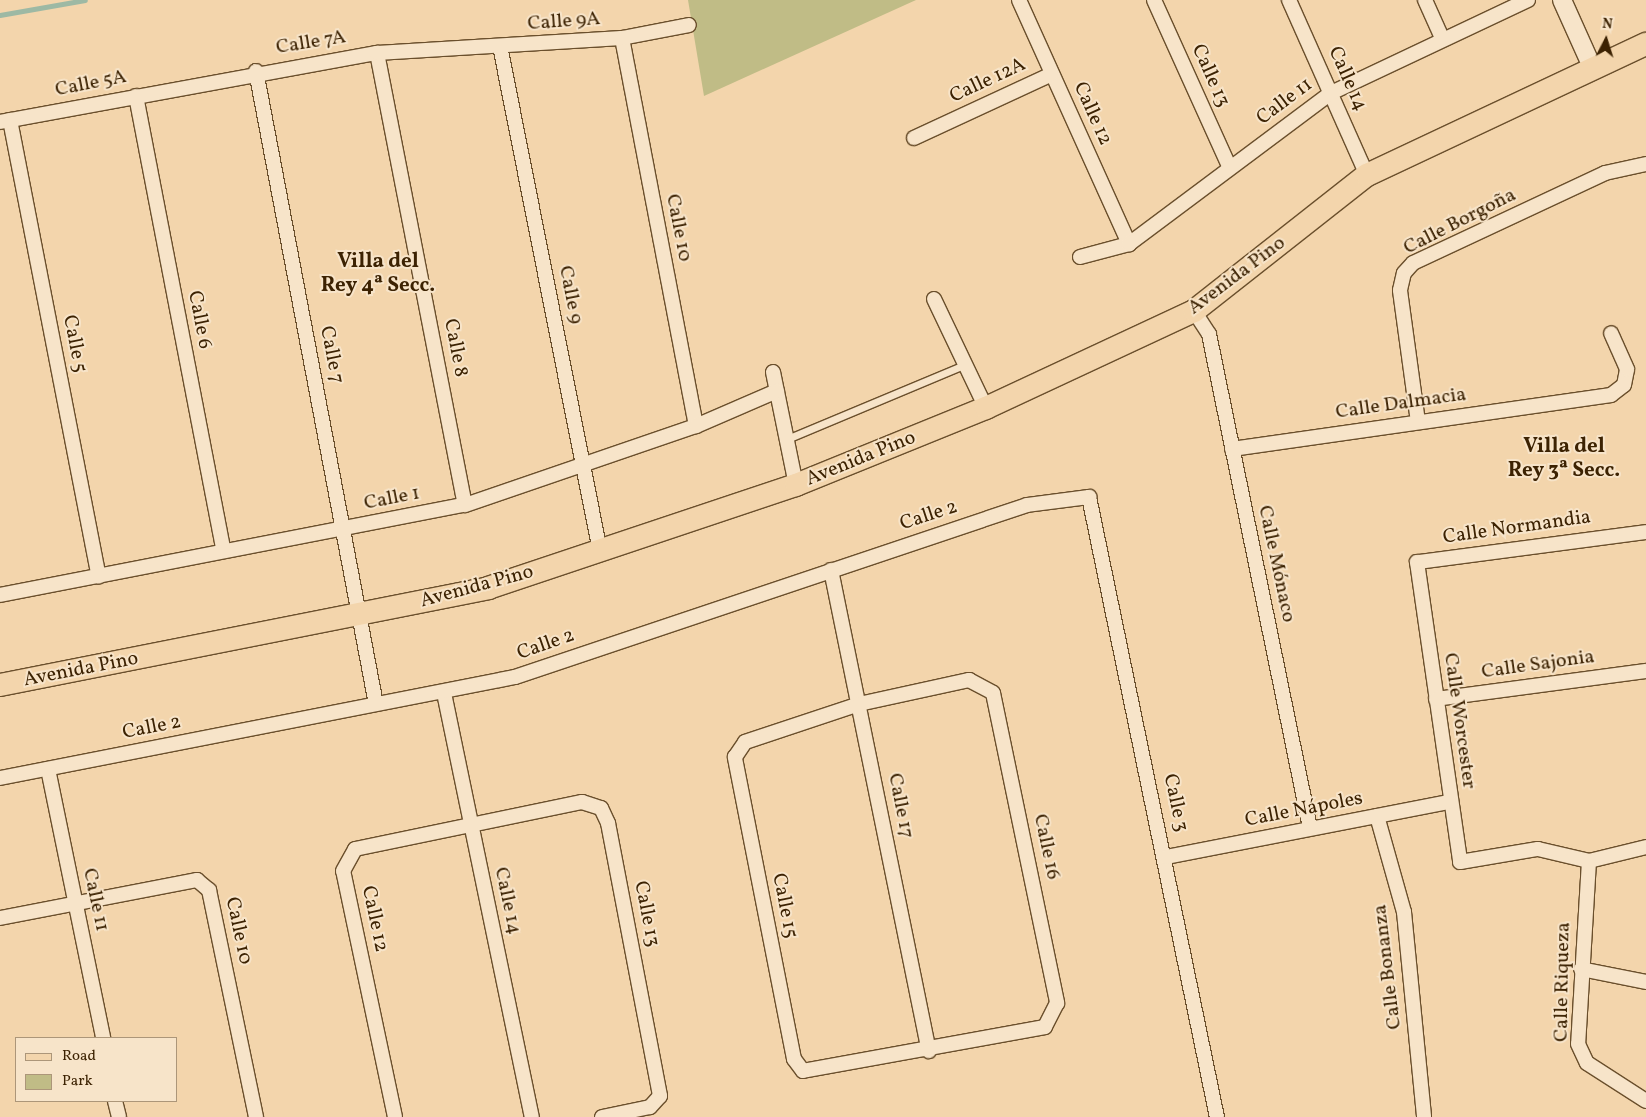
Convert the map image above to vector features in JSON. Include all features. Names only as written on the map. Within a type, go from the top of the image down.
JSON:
[{"type":"main road","name":"Avenida Pino","points":[[0,685],[358,616],[488,588],[796,485],[986,408],[1194,311],[1367,175],[1646,44]]},
{"type":"street","name":"Calle 12","points":[[1019,0],[1129,244]]},
{"type":"street","name":"Calle 13","points":[[1154,0],[1230,168]]},
{"type":"street","name":"Calle 14","points":[[1289,0],[1367,175]]},
{"type":"street","points":[[1425,0],[1442,38]]},
{"type":"street","name":"Calle 11","points":[[1080,257],[1129,244],[1331,92],[1442,38],[1528,0]]},
{"type":"street","points":[[1562,0],[1593,69]]},
{"type":"street","name":"Calle 9A","points":[[440,49],[622,38],[690,25]]},
{"type":"street","name":"Calle 10","points":[[622,38],[696,426]]},
{"type":"street","name":"Calle 9","points":[[500,46],[600,551]]},
{"type":"street","name":"Calle 7A","points":[[190,86],[256,71],[377,52],[440,49]]},
{"type":"street","name":"Calle 8","points":[[377,52],[465,505]]},
{"type":"street","name":"Calle 7","points":[[256,71],[376,704]]},
{"type":"street","name":"Calle 12A","points":[[914,138],[1052,74]]},
{"type":"street","name":"Calle 5A","points":[[5,121],[190,86]]},
{"type":"street","name":"Calle 6","points":[[136,96],[224,551]]},
{"type":"street","name":"Calle 5","points":[[5,121],[99,576]]},
{"type":"street","name":"Calle Borgoña","points":[[1418,422],[1400,290],[1404,273],[1413,263],[1605,173],[1646,164]]},
{"type":"street","points":[[934,299],[986,408]]},
{"type":"street","name":"Calle Mónaco","points":[[1194,311],[1208,334],[1310,828]]},
{"type":"street","name":"Calle Dalmacia","points":[[1232,449],[1611,395],[1624,385],[1627,369],[1611,333]]},
{"type":"street","points":[[773,372],[796,485]]},
{"type":"street","name":"Calle 1","points":[[0,595],[465,505],[696,426],[777,391]]},
{"type":"street","name":"Calle 2","points":[[0,778],[376,704],[444,693],[514,677],[1028,505],[1089,497]]},
{"type":"street","name":"Calle 3","points":[[1089,497],[1166,857],[1217,1117]]},
{"type":"street","name":"Calle Normandia","points":[[1420,586],[1417,562],[1646,532]]},
{"type":"street","name":"Calle 17","points":[[831,570],[929,1051]]},
{"type":"street","name":"Calle Worcester","points":[[1420,586],[1449,802],[1460,862],[1538,849],[1589,861]]},
{"type":"street","name":"Calle Sajonia","points":[[1436,699],[1646,671]]},
{"type":"street","name":"Calle 16","points":[[859,704],[969,680],[993,693],[1057,1003],[1046,1027],[929,1051]]},
{"type":"street","name":"Calle 14","points":[[444,693],[532,1117]]},
{"type":"street","name":"Calle 15","points":[[859,704],[745,742],[735,757],[776,976],[794,1059],[803,1070],[929,1051]]},
{"type":"street","name":"Calle 11","points":[[48,769],[103,1037]]},
{"type":"street","name":"Calle 13","points":[[472,826],[582,802],[601,808],[608,823],[660,1096],[650,1107],[602,1117]]},
{"type":"street","name":"Calle Nápoles","points":[[1166,857],[1449,802]]},
{"type":"street","name":"Calle Bonanza","points":[[1377,816],[1404,912],[1424,1117]]},
{"type":"street","name":"Calle 12","points":[[395,1117],[343,871],[355,849],[472,826]]},
{"type":"street","points":[[1589,861],[1646,847]]},
{"type":"street","name":"Calle Riqueza","points":[[1589,861],[1581,969],[1578,1044],[1587,1063],[1646,1101]]},
{"type":"street","name":"Calle 10","points":[[75,902],[197,880],[209,890],[256,1117]]},
{"type":"street","points":[[0,918],[75,902]]},
{"type":"street","points":[[1581,969],[1645,980]]},
{"type":"street","points":[[115,1102],[119,1117]]},
{"type":"lane","points":[[787,439],[966,364]]},
{"type":"green space","points":[[688,0],[916,0],[704,96]]},
{"type":"waterway","points":[[0,15],[85,0]]},
{"type":"district","name":"Villa del Rey 4ª Secc.","points":[[378,274]]},
{"type":"district","name":"Villa del Rey 3ª Secc.","points":[[1564,459]]}]
